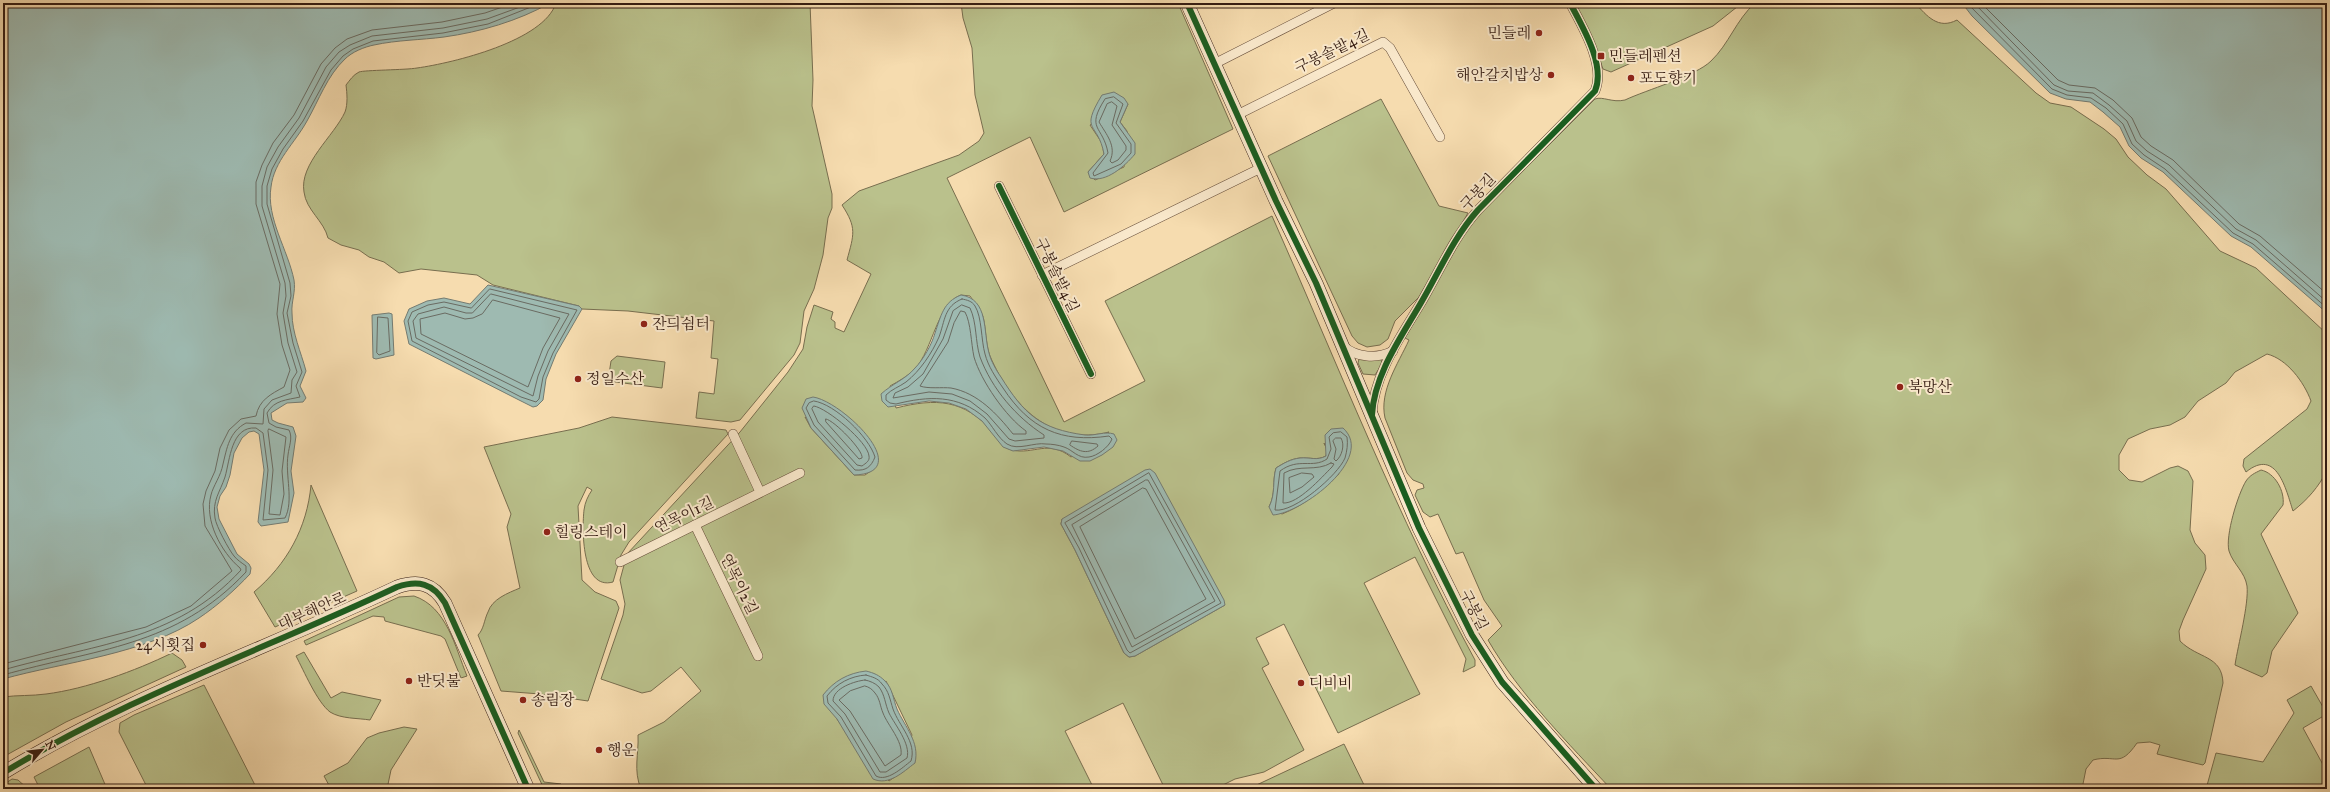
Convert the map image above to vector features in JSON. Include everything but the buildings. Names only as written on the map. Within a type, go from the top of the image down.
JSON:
[{"type":"street","name":"구봉길","points":[[1187,3],[1261,168],[1316,283],[1419,528],[1482,654],[1511,693],[1596,789]]},
{"type":"street","points":[[1214,64],[1334,3]]},
{"type":"street","name":"구봉길","points":[[1372,417],[1374,394],[1393,351],[1456,240],[1470,220],[1595,91],[1599,77],[1598,68],[1586,33],[1570,3]]},
{"type":"street","name":"구봉솔밭4길","points":[[1237,115],[1383,42],[1390,48],[1440,138]]},
{"type":"street","name":"구봉솔밭4길","points":[[1042,275],[1261,168]]},
{"type":"street","name":"구봉솔밭4길","points":[[999,186],[1091,374]]},
{"type":"street","points":[[1343,346],[1354,354],[1366,356],[1380,356],[1393,351]]},
{"type":"street","points":[[733,434],[760,492]]},
{"type":"street","name":"연목이1길","points":[[620,562],[800,472]]},
{"type":"street","name":"연목이2길","points":[[695,525],[758,656]]},
{"type":"street","name":"대부해안로","points":[[3,772],[61,740],[130,706],[397,587],[416,583],[431,587],[445,603],[528,789]]},
{"type":"green space","points":[[556,3],[810,3],[813,80],[812,106],[832,194],[832,208],[828,218],[823,255],[814,289],[804,311],[800,343],[794,355],[740,420],[731,422],[696,418],[699,392],[714,394],[718,359],[711,358],[714,321],[628,311],[582,309],[579,306],[493,285],[477,275],[421,269],[399,273],[384,262],[369,257],[359,250],[341,245],[328,238],[323,226],[311,210],[305,198],[304,182],[307,171],[318,150],[345,112],[347,102],[346,85],[355,75],[362,71],[412,69],[433,65],[496,48],[516,39],[534,28],[548,16]]},
{"type":"green space","points":[[961,3],[1178,3],[1233,129],[1064,212],[1030,137],[947,178],[1064,422],[1145,381],[1105,301],[1272,216],[1394,496],[1475,660],[1475,666],[1463,672],[1466,659],[1415,557],[1364,583],[1420,694],[1338,733],[1284,624],[1256,638],[1269,664],[1262,668],[1304,750],[1264,772],[1235,779],[1215,789],[1165,789],[1123,703],[1065,731],[1094,789],[641,789],[637,775],[638,735],[664,722],[701,691],[681,667],[651,691],[642,693],[601,679],[623,615],[625,604],[620,580],[627,554],[740,432],[788,372],[803,349],[807,327],[814,305],[833,312],[831,319],[835,322],[835,328],[844,332],[871,274],[847,260],[853,231],[850,220],[842,205],[859,191],[959,155],[979,141],[984,133],[975,95],[972,48],[963,18]],"holes":[[[1128,104],[1120,122],[1127,131],[1124,167],[1095,180],[1088,172],[1104,154],[1102,143],[1090,125]],[[961,295],[970,296],[982,314],[988,351],[999,374],[1009,391],[1022,406],[1036,418],[1051,427],[1069,433],[1088,435],[1109,432],[1071,457],[1063,452],[1048,448],[1027,451],[1009,449],[1001,443],[982,421],[960,407],[937,402],[896,408],[890,386],[915,369],[921,360],[946,308],[953,300]],[[805,417],[875,468],[865,475],[854,475],[811,428]],[[1327,449],[1339,474],[1312,497],[1282,514],[1269,507],[1273,492],[1276,468],[1294,459],[1316,459],[1326,456]],[[1062,519],[1225,605],[1135,656],[1129,657],[1124,653],[1061,524]],[[886,681],[912,735],[896,776],[889,781],[846,732],[837,719]]]},
{"type":"green space","points":[[1575,3],[1742,3],[1713,26],[1611,72],[1603,69],[1592,38]]},
{"type":"green space","points":[[1755,3],[1915,3],[1933,20],[1950,23],[1957,20],[2036,93],[2050,103],[2071,107],[2116,139],[2128,157],[2147,175],[2166,189],[2220,251],[2256,268],[2327,334],[2327,470],[2312,493],[2293,511],[2283,483],[2273,468],[2265,465],[2257,466],[2246,472],[2243,466],[2244,459],[2307,409],[2311,401],[2304,386],[2294,372],[2281,361],[2267,354],[2235,372],[2226,383],[2198,401],[2185,417],[2170,425],[2150,429],[2128,439],[2119,455],[2119,470],[2129,480],[2142,482],[2170,468],[2178,466],[2188,471],[2193,481],[2190,530],[2195,543],[2205,555],[2206,569],[2179,631],[2180,641],[2187,647],[2214,662],[2222,674],[2223,683],[2205,763],[2203,765],[2157,754],[2160,745],[2150,742],[2137,743],[2126,756],[2121,758],[2093,760],[2086,769],[2082,789],[1611,789],[1529,699],[1500,660],[1488,640],[1502,626],[1484,600],[1463,552],[1456,554],[1438,514],[1430,517],[1423,512],[1415,495],[1417,490],[1424,488],[1423,484],[1413,480],[1407,473],[1385,418],[1384,408],[1387,388],[1409,340],[1405,338],[1463,236],[1476,218],[1595,99],[1601,98],[1616,101],[1625,100],[1704,67],[1723,47],[1748,10]]},
{"type":"green space","points":[[1381,99],[1439,206],[1468,213],[1419,297],[1395,321],[1388,339],[1380,345],[1367,347],[1358,343],[1352,336],[1268,156]]},
{"type":"green space","points":[[617,356],[665,362],[662,388],[608,381],[611,361]]},
{"type":"green space","points":[[1359,359],[1381,359],[1382,364],[1375,375],[1363,374],[1358,363]]},
{"type":"green space","points":[[612,417],[726,430],[728,434],[629,542],[621,555],[613,582],[602,582],[595,577],[589,568],[583,530],[585,504],[592,490],[587,487],[578,506],[582,580],[595,592],[616,601],[619,608],[588,701],[540,694],[501,691],[478,635],[482,630],[490,607],[493,603],[510,592],[520,588],[507,527],[511,514],[484,447],[579,428]]},
{"type":"green space","points":[[2261,470],[2271,475],[2278,483],[2281,489],[2283,505],[2261,534],[2298,613],[2272,651],[2267,673],[2262,677],[2235,665],[2245,614],[2247,586],[2244,576],[2231,556],[2228,544],[2233,515],[2243,487],[2249,477]]},
{"type":"green space","points":[[311,485],[357,591],[275,627],[254,592],[276,570],[293,544],[305,516]]},
{"type":"green space","points":[[414,596],[425,601],[435,609],[442,618],[454,641],[467,676],[461,678],[445,639],[441,636],[385,621],[384,617],[373,616],[306,645],[304,641],[399,597]]},
{"type":"green space","points":[[304,652],[331,698],[342,692],[381,700],[370,720],[339,716],[330,712],[325,707],[316,694],[296,656]]},
{"type":"green space","points":[[172,653],[182,660],[186,667],[66,722],[3,757],[3,697],[61,692],[94,684],[126,673]]},
{"type":"green space","points":[[204,685],[257,789],[148,789],[119,732],[120,723],[134,715]]},
{"type":"green space","points":[[2311,686],[2327,714],[2303,728],[2327,772],[2327,789],[2206,789],[2216,753],[2263,762],[2294,713],[2287,700]]},
{"type":"green space","points":[[404,727],[417,729],[391,770],[387,789],[331,789],[324,776],[348,763],[367,738],[379,733]]},
{"type":"green space","points":[[519,730],[544,782],[561,784],[559,789],[544,789],[518,733]]},
{"type":"green space","points":[[1344,744],[1366,789],[1248,789]]},
{"type":"green space","points":[[89,747],[107,789],[40,789],[34,777]]},
{"type":"green space","points":[[12,779],[18,780],[28,789],[3,789],[3,785]]},
{"type":"water","points":[[3,3],[550,3],[525,15],[485,29],[444,37],[383,43],[366,47],[348,56],[333,73],[307,121],[276,169],[271,187],[270,199],[274,222],[294,280],[292,320],[306,371],[300,386],[306,398],[303,402],[287,403],[271,413],[272,420],[293,427],[296,436],[291,471],[294,493],[288,522],[261,526],[258,522],[264,470],[259,434],[254,431],[249,432],[242,438],[234,453],[230,475],[226,487],[220,496],[217,507],[219,519],[237,554],[249,564],[251,568],[250,574],[226,598],[199,618],[178,630],[155,640],[104,656],[3,679]]},
{"type":"water","points":[[1962,3],[2327,3],[2327,313],[2251,247],[2231,236],[2163,172],[2141,158],[2129,146],[2120,127],[2103,112],[2090,102],[2066,99],[2050,93],[1972,16]]},
{"type":"water","points":[[1114,92],[1124,98],[1128,104],[1120,122],[1135,143],[1135,154],[1126,164],[1109,176],[1096,179],[1090,178],[1088,172],[1104,154],[1098,136],[1092,126],[1092,116],[1102,95]]},
{"type":"water","points":[[488,285],[579,306],[582,309],[556,354],[546,379],[543,400],[537,406],[533,407],[409,344],[404,321],[409,309],[427,301],[444,298],[470,304]]},
{"type":"water","points":[[961,295],[970,298],[981,310],[985,326],[987,345],[992,362],[1009,390],[1026,410],[1035,418],[1056,429],[1085,435],[1107,433],[1114,434],[1117,440],[1113,447],[1090,461],[1080,461],[1063,451],[1044,447],[1013,451],[1003,447],[982,421],[966,409],[949,403],[929,401],[888,407],[882,401],[881,394],[911,372],[921,361],[932,342],[946,306]]},
{"type":"water","points":[[392,314],[394,355],[376,359],[373,358],[372,315]]},
{"type":"water","points":[[813,397],[826,401],[840,411],[855,423],[868,437],[876,450],[878,463],[872,471],[854,475],[811,428],[802,408],[806,399]]},
{"type":"water","points":[[1343,428],[1351,440],[1350,454],[1343,468],[1317,495],[1286,512],[1273,515],[1269,507],[1273,492],[1276,468],[1297,459],[1316,459],[1326,456],[1325,435],[1331,429]]},
{"type":"water","points":[[1150,469],[1155,473],[1224,600],[1225,605],[1135,656],[1129,657],[1124,653],[1061,524],[1062,519],[1145,470]]},
{"type":"water","points":[[866,671],[874,673],[888,684],[897,709],[914,741],[916,755],[915,763],[896,777],[885,781],[873,779],[837,719],[824,704],[823,695],[842,678]]},
{"type":"cycle path","points":[[1187,3],[1276,201],[1316,283],[1419,528],[1472,635],[1502,682],[1596,789]]},
{"type":"cycle path","points":[[1372,415],[1374,400],[1383,370],[1448,254],[1469,220],[1595,91],[1598,81],[1595,58],[1586,34],[1570,3]]},
{"type":"cycle path","points":[[999,186],[1091,374]]},
{"type":"cycle path","points":[[3,773],[50,746],[148,697],[348,610],[397,587],[418,584],[430,587],[445,603],[528,789]]},
{"type":"place","name":"민들레","points":[[1539,33]]},
{"type":"place","name":"민들레펜션","points":[[1601,56]]},
{"type":"place","name":"해안갈치밥상","points":[[1551,75]]},
{"type":"place","name":"포도향기","points":[[1631,78]]},
{"type":"place","name":"잔듸쉼터","points":[[644,324]]},
{"type":"place","name":"정일수산","points":[[578,379]]},
{"type":"place","name":"북망산","points":[[1900,387]]},
{"type":"place","name":"힐링스테이","points":[[547,532]]},
{"type":"place","name":"24시횟집","points":[[203,645]]},
{"type":"place","name":"반딧불","points":[[409,681]]},
{"type":"place","name":"디비비","points":[[1301,683]]},
{"type":"place","name":"송림장","points":[[523,700]]},
{"type":"place","name":"행운","points":[[599,750]]}]
